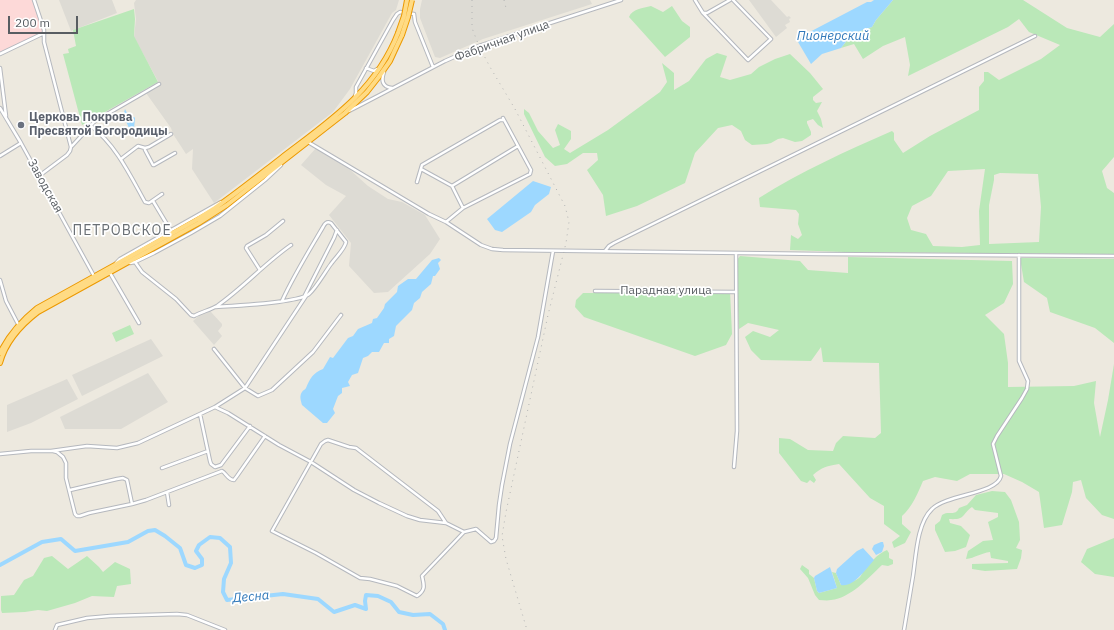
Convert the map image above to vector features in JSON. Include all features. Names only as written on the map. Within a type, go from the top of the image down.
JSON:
[{"type":"highway","points":[[0,363],[13,336],[28,319],[49,305],[216,212],[345,113],[367,92],[396,49],[407,0]]},
{"type":"highway","points":[[400,34],[408,17],[412,0]]},
{"type":"highway","points":[[0,353],[6,341],[18,324],[37,308],[196,220],[228,199],[336,116],[384,66]]},
{"type":"street","points":[[34,0],[44,30],[44,42],[71,146],[67,155],[39,176]]},
{"type":"street","name":"Фабричная улица","points":[[345,113],[433,67],[479,46],[620,0]]},
{"type":"street","points":[[695,0],[703,13],[748,60],[772,39],[733,0]]},
{"type":"street","points":[[703,13],[707,13],[730,0]]},
{"type":"street","points":[[352,100],[356,93],[356,87],[366,68],[396,15],[399,13],[414,14],[415,22],[433,67]]},
{"type":"street","points":[[0,54],[44,33]]},
{"type":"street","points":[[605,252],[609,246],[614,243],[1035,36]]},
{"type":"street","points":[[366,68],[372,71],[384,66]]},
{"type":"street","points":[[384,66],[382,80],[384,85],[390,88],[396,87]]},
{"type":"street","points":[[0,68],[6,118]]},
{"type":"street","points":[[71,146],[95,122],[158,84]]},
{"type":"street","name":"Заводская","points":[[0,108],[21,143],[94,276]]},
{"type":"street","points":[[417,182],[422,165],[504,119],[531,170],[530,174],[463,208],[446,222]]},
{"type":"street","points":[[91,126],[99,132],[121,159],[145,202],[149,203],[162,194]]},
{"type":"street","points":[[121,159],[138,146],[145,148],[149,147],[171,134]]},
{"type":"street","points":[[308,142],[429,214],[446,222],[481,245],[492,249],[605,252],[1114,256]]},
{"type":"street","points":[[0,156],[21,143]]},
{"type":"street","points":[[452,186],[518,146]]},
{"type":"street","points":[[145,148],[154,166],[175,153]]},
{"type":"street","points":[[125,263],[135,262],[220,216],[266,180],[285,160]]},
{"type":"street","points":[[421,169],[452,186],[463,208]]},
{"type":"street","points":[[114,265],[120,259],[228,199]]},
{"type":"street","points":[[153,200],[171,231]]},
{"type":"street","points":[[260,270],[246,248],[266,235],[283,221]]},
{"type":"street","points":[[216,307],[282,301],[305,297],[309,294],[345,246],[346,242],[331,223],[325,223],[282,301]]},
{"type":"street","points":[[0,454],[51,451],[87,446],[117,448],[138,443],[215,407],[245,388],[305,297],[337,230]]},
{"type":"street","points":[[135,262],[142,272],[176,299],[191,315],[194,316],[216,307],[291,245]]},
{"type":"street","points":[[446,523],[438,511],[356,448],[328,440],[321,444],[272,532],[316,553],[360,578],[397,586],[416,596],[422,592],[424,587],[422,576],[464,532],[476,529],[491,542],[494,541],[496,538],[499,505],[510,444],[538,337],[553,251]]},
{"type":"street","points":[[734,467],[737,431],[736,253]]},
{"type":"street","points":[[904,630],[919,539],[927,515],[936,505],[984,490],[998,482],[1001,476],[994,451],[995,440],[1022,398],[1028,384],[1019,361],[1019,255]]},
{"type":"street","points":[[110,272],[140,323]]},
{"type":"street","points":[[0,280],[6,301],[18,324]]},
{"type":"street","name":"Парадная улица","points":[[595,291],[736,292]]},
{"type":"street","points":[[214,349],[245,388],[258,396],[272,390],[313,352],[341,315]]},
{"type":"street","points":[[215,407],[228,413],[279,445],[311,462],[354,490],[407,516],[420,520],[446,523],[464,532]]},
{"type":"street","points":[[200,414],[210,461],[213,466],[217,467],[221,466],[250,426]]},
{"type":"street","points":[[51,451],[58,452],[66,463],[66,478],[75,514],[78,516],[132,504],[222,471],[234,480],[265,436]]},
{"type":"street","points":[[162,468],[208,451]]},
{"type":"street","points":[[70,490],[123,478],[127,480],[132,504]]},
{"type":"street","points":[[167,492],[169,504]]},
{"type":"street","points":[[55,630],[57,625],[87,618],[127,615],[177,614],[187,615],[225,630]]},
{"type":"shaded area","points":[[0,0],[32,0],[43,32],[0,53]]},
{"type":"shaded area","points":[[59,0],[112,0],[117,13],[71,31]]},
{"type":"shaded area","points":[[136,0],[399,0],[396,10],[392,13],[350,89],[333,112],[214,203],[192,169],[193,149],[186,154],[173,134],[171,128],[146,93],[160,85],[134,37],[136,19],[134,3]]},
{"type":"shaded area","points":[[422,0],[590,0],[592,4],[483,39],[440,58],[435,57],[420,18]]},
{"type":"shaded area","points":[[749,0],[771,0],[787,17],[789,16],[791,18],[789,19],[790,22],[785,25],[787,28],[776,37]]},
{"type":"shaded area","points":[[316,148],[348,168],[368,186],[388,199],[402,202],[425,215],[440,239],[430,254],[388,292],[374,293],[349,266],[351,243],[329,215],[346,196],[326,185],[301,165]]},
{"type":"shaded area","points":[[209,311],[222,324],[218,331],[222,336],[214,345],[193,321],[203,312]]},
{"type":"shaded area","points":[[151,339],[163,356],[82,396],[72,375]]},
{"type":"shaded area","points":[[148,373],[168,402],[121,429],[65,429],[60,417]]},
{"type":"shaded area","points":[[67,379],[78,399],[31,423],[7,432],[7,405]]},
{"type":"green space","points":[[893,0],[1023,0],[1067,28],[1100,37],[1114,24],[1114,157],[1102,171],[1107,188],[1114,193],[1114,254],[844,252],[790,250],[791,235],[798,239],[802,235],[798,224],[799,214],[796,210],[760,207],[759,198],[808,170],[892,131],[894,133],[894,140],[903,153],[930,136],[979,110],[979,87],[984,81],[984,72],[988,72],[999,80],[1041,59],[1060,45],[1029,32],[1019,19],[1008,27],[908,76],[910,65],[905,37],[883,46],[863,59],[854,44],[841,48],[852,34],[872,27]],"holes":[[[985,169],[979,211],[980,245],[962,247],[933,246],[926,234],[911,230],[907,218],[912,206],[931,196],[948,171]],[[1000,173],[1038,174],[1041,207],[1039,242],[989,244],[989,205],[994,175]]]},
{"type":"green space","points":[[651,6],[663,12],[672,6],[682,21],[690,27],[690,37],[665,57],[629,17],[630,14],[641,8]]},
{"type":"green space","points":[[134,9],[134,36],[158,82],[82,125],[63,54],[69,53],[68,49],[76,46],[73,30]]},
{"type":"green space","points":[[717,53],[727,56],[720,77],[730,80],[751,74],[759,67],[790,54],[810,73],[823,89],[813,97],[813,100],[816,103],[822,102],[817,111],[823,128],[813,119],[807,121],[811,135],[802,141],[795,142],[783,138],[767,144],[752,145],[745,140],[741,131],[732,125],[718,128],[695,153],[685,183],[637,206],[606,216],[603,195],[587,170],[598,160],[597,153],[583,153],[567,164],[555,166],[545,157],[524,114],[524,109],[529,113],[538,131],[553,148],[560,145],[555,130],[558,124],[571,131],[571,139],[564,149],[570,153],[608,130],[660,92],[667,82],[662,63],[674,73],[674,90],[689,81],[706,59]]},
{"type":"green space","points":[[740,256],[800,261],[808,270],[848,273],[848,257],[1012,261],[1013,284],[1004,303],[985,315],[1004,334],[1008,363],[1008,387],[1074,386],[1096,381],[1094,403],[1100,437],[1114,364],[1114,519],[1102,515],[1086,498],[1081,480],[1073,482],[1072,492],[1062,525],[1044,528],[1039,492],[1022,482],[1004,474],[970,474],[957,481],[935,477],[923,481],[912,504],[902,516],[902,524],[911,532],[905,543],[894,548],[892,542],[900,536],[884,524],[884,506],[870,498],[839,464],[828,466],[819,470],[813,475],[816,480],[814,483],[810,480],[807,483],[801,481],[779,453],[779,438],[790,439],[808,450],[833,451],[836,443],[843,436],[875,438],[881,433],[879,363],[823,362],[821,347],[811,361],[761,360],[751,350],[745,337],[753,331],[770,337],[779,330],[748,323],[739,329],[736,261]]},
{"type":"green space","points":[[1020,258],[1114,259],[1114,343],[1095,328],[1050,312],[1047,298],[1024,282]]},
{"type":"green space","points":[[730,291],[732,334],[726,345],[695,356],[584,317],[575,307],[576,300],[583,293],[608,292],[679,294]]},
{"type":"green space","points":[[130,325],[134,334],[116,342],[112,333]]},
{"type":"green space","points":[[992,491],[1005,492],[1011,500],[1019,522],[1020,540],[1016,548],[1022,550],[1017,569],[985,571],[972,569],[972,564],[1008,563],[1008,561],[991,558],[990,552],[966,559],[968,551],[983,541],[993,540],[988,522],[998,517],[998,513],[975,510],[972,507],[961,518],[949,519],[950,523],[961,526],[970,535],[966,547],[955,551],[945,552],[935,530],[935,525],[940,521],[942,515],[954,513],[959,508],[967,505],[976,495]]},
{"type":"green space","points":[[1114,538],[1114,577],[1095,574],[1081,562],[1087,549]]},
{"type":"green space","points":[[887,550],[889,553],[889,558],[893,560],[893,564],[888,566],[882,565],[859,587],[845,596],[838,598],[819,600],[815,595],[808,578],[800,569],[802,565],[809,570],[809,574],[814,578],[817,591],[819,593],[837,588],[832,572],[836,573],[841,585],[853,581],[859,578],[877,557]]},
{"type":"green space","points":[[52,556],[68,569],[87,556],[103,572],[115,562],[130,569],[131,584],[117,586],[114,597],[92,596],[75,603],[47,611],[38,610],[2,613],[1,596],[14,595],[24,580],[33,576],[44,558]]},
{"type":"water","name":"Пионерский","points":[[874,0],[893,0],[872,27],[852,34],[841,48],[822,54],[811,64],[798,42],[802,36],[867,2]]},
{"type":"water","points":[[125,109],[127,116],[135,118],[134,133],[131,132],[124,115]]},
{"type":"water","points":[[533,181],[551,187],[549,194],[535,205],[531,212],[502,232],[495,230],[487,219]]},
{"type":"water","points":[[439,258],[441,260],[438,263],[440,269],[435,276],[433,276],[431,284],[422,292],[420,298],[414,303],[412,310],[396,326],[394,336],[389,339],[389,343],[384,343],[379,352],[372,352],[363,358],[358,373],[352,375],[348,382],[350,386],[342,388],[342,393],[338,396],[333,409],[335,413],[327,423],[323,423],[302,405],[300,398],[301,394],[302,391],[306,389],[310,379],[314,374],[323,369],[330,357],[333,358],[348,338],[353,336],[358,329],[372,323],[373,319],[377,318],[385,304],[397,292],[398,286],[408,279],[416,279],[432,260]]},
{"type":"water","points":[[883,542],[884,546],[882,552],[876,555],[872,549],[874,545]]},
{"type":"water","points":[[863,548],[874,560],[855,581],[850,584],[841,585],[836,573],[837,569],[857,551]]},
{"type":"water","points":[[830,567],[837,588],[819,593],[817,591],[814,578]]},
{"type":"waterway","name":"Десна","points":[[0,565],[42,542],[61,539],[75,551],[128,542],[148,531],[155,530],[180,548],[186,565],[195,568],[202,565],[202,559],[196,551],[199,545],[210,537],[220,538],[230,547],[231,563],[224,579],[223,592],[227,600],[283,594],[318,599],[334,612],[355,605],[366,609],[366,595],[378,596],[391,602],[399,612],[413,615],[430,614],[443,624],[445,630]]},
{"type":"railway","points":[[472,0],[472,28],[479,46],[515,109],[565,206],[569,222],[566,243],[548,315],[502,536],[506,559],[527,630]]},
{"type":"railway","points":[[504,0],[506,8]]},
{"type":"place","name":"Церковь Покрова Пресвятой Богородицы","points":[[21,125]]},
{"type":"district","name":"ПЕТРОВСКОЕ","points":[[122,231]]}]
